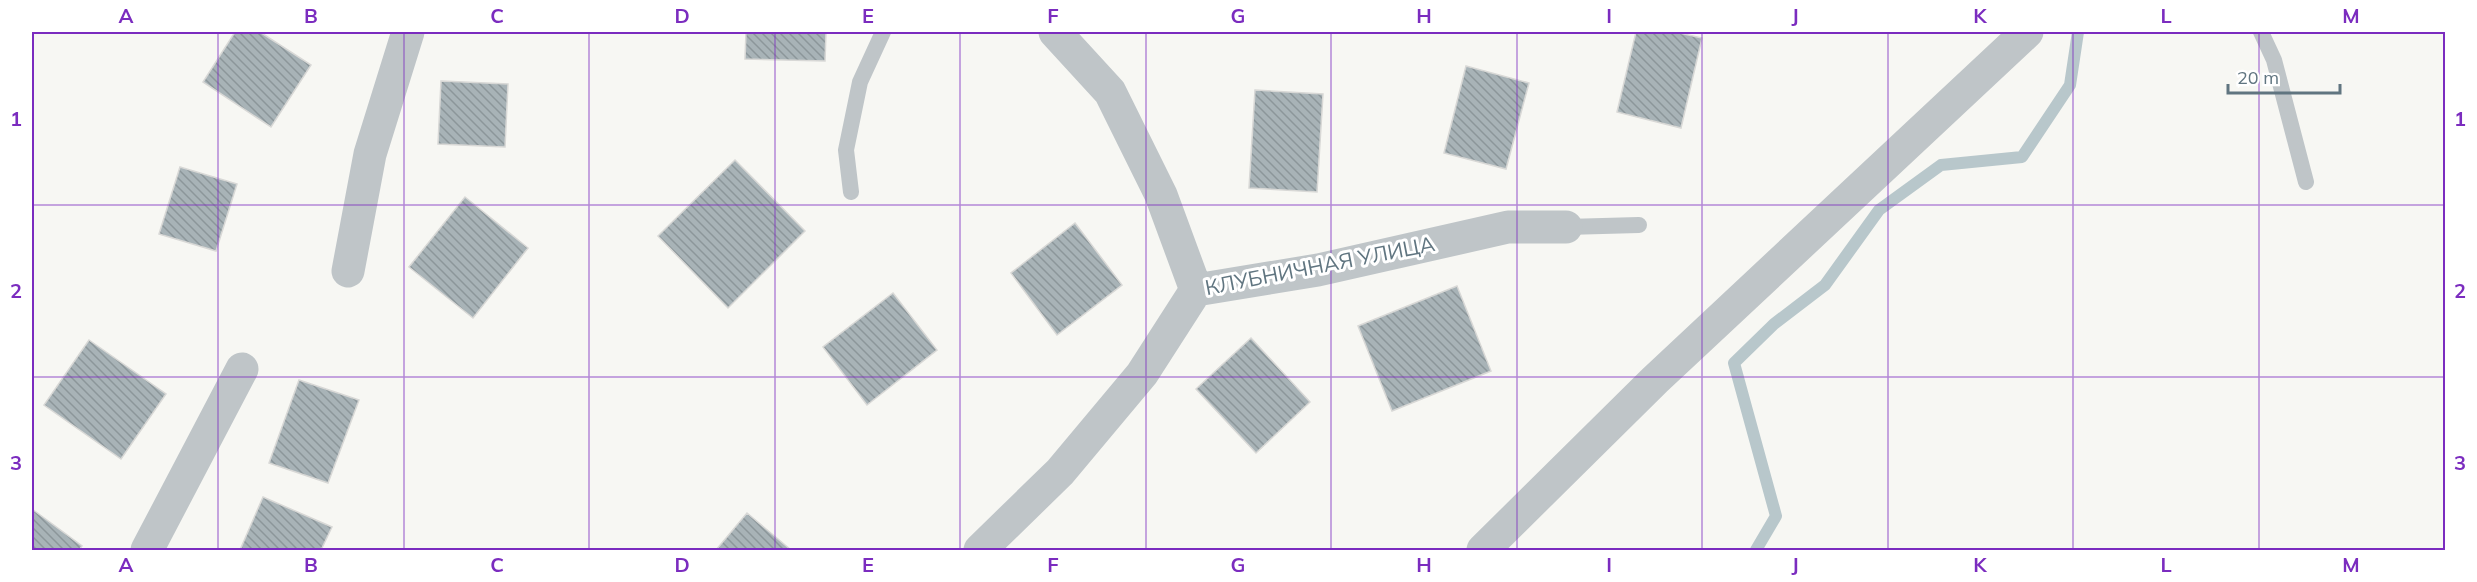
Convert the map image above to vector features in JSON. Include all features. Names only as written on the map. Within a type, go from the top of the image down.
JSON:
[{"type":"street","points":[[348,271],[370,154],[408,32]]},
{"type":"street","points":[[1055,32],[1110,92],[1161,195],[1196,290]]},
{"type":"street","points":[[1483,550],[1655,380],[2026,32]]},
{"type":"street","name":"КЛУБНИЧНАЯ УЛИЦА","points":[[980,550],[1060,472],[1142,374],[1196,290],[1318,270],[1508,227],[1566,227]]},
{"type":"street","points":[[147,550],[242,369]]},
{"type":"lane","points":[[851,192],[846,150],[860,82],[883,32]]},
{"type":"lane","points":[[2261,32],[2274,60],[2306,182]]},
{"type":"lane","points":[[1566,227],[1639,225]]},
{"type":"building","points":[[235,32],[260,32],[311,65],[271,127],[203,82]]},
{"type":"building","points":[[746,32],[826,32],[825,61],[745,59]]},
{"type":"building","points":[[1636,32],[1675,32],[1702,38],[1681,128],[1617,112]]},
{"type":"building","points":[[1466,66],[1529,83],[1506,169],[1444,153]]},
{"type":"building","points":[[441,81],[508,84],[505,147],[438,144]]},
{"type":"building","points":[[1255,90],[1323,94],[1317,192],[1249,188]]},
{"type":"building","points":[[735,160],[805,231],[728,308],[658,236]]},
{"type":"building","points":[[180,167],[237,184],[216,251],[159,234]]},
{"type":"building","points":[[465,197],[528,248],[473,318],[409,267]]},
{"type":"building","points":[[1075,223],[1122,285],[1057,335],[1011,273]]},
{"type":"building","points":[[1457,286],[1491,371],[1392,411],[1358,326]]},
{"type":"building","points":[[893,293],[937,350],[867,405],[823,347]]},
{"type":"building","points":[[1251,338],[1310,402],[1256,453],[1196,389]]},
{"type":"building","points":[[89,340],[166,394],[121,459],[44,405]]},
{"type":"building","points":[[299,380],[359,400],[328,483],[269,463]]},
{"type":"building","points":[[263,497],[332,527],[321,550],[240,550]]},
{"type":"building","points":[[32,509],[82,546],[79,550],[32,550]]},
{"type":"building","points":[[747,513],[791,550],[716,550]]},
{"type":"waterway","points":[[1756,550],[1776,516],[1734,363],[1774,324],[1825,285],[1879,210],[1941,165],[2022,157],[2070,85],[2078,32]]}]
